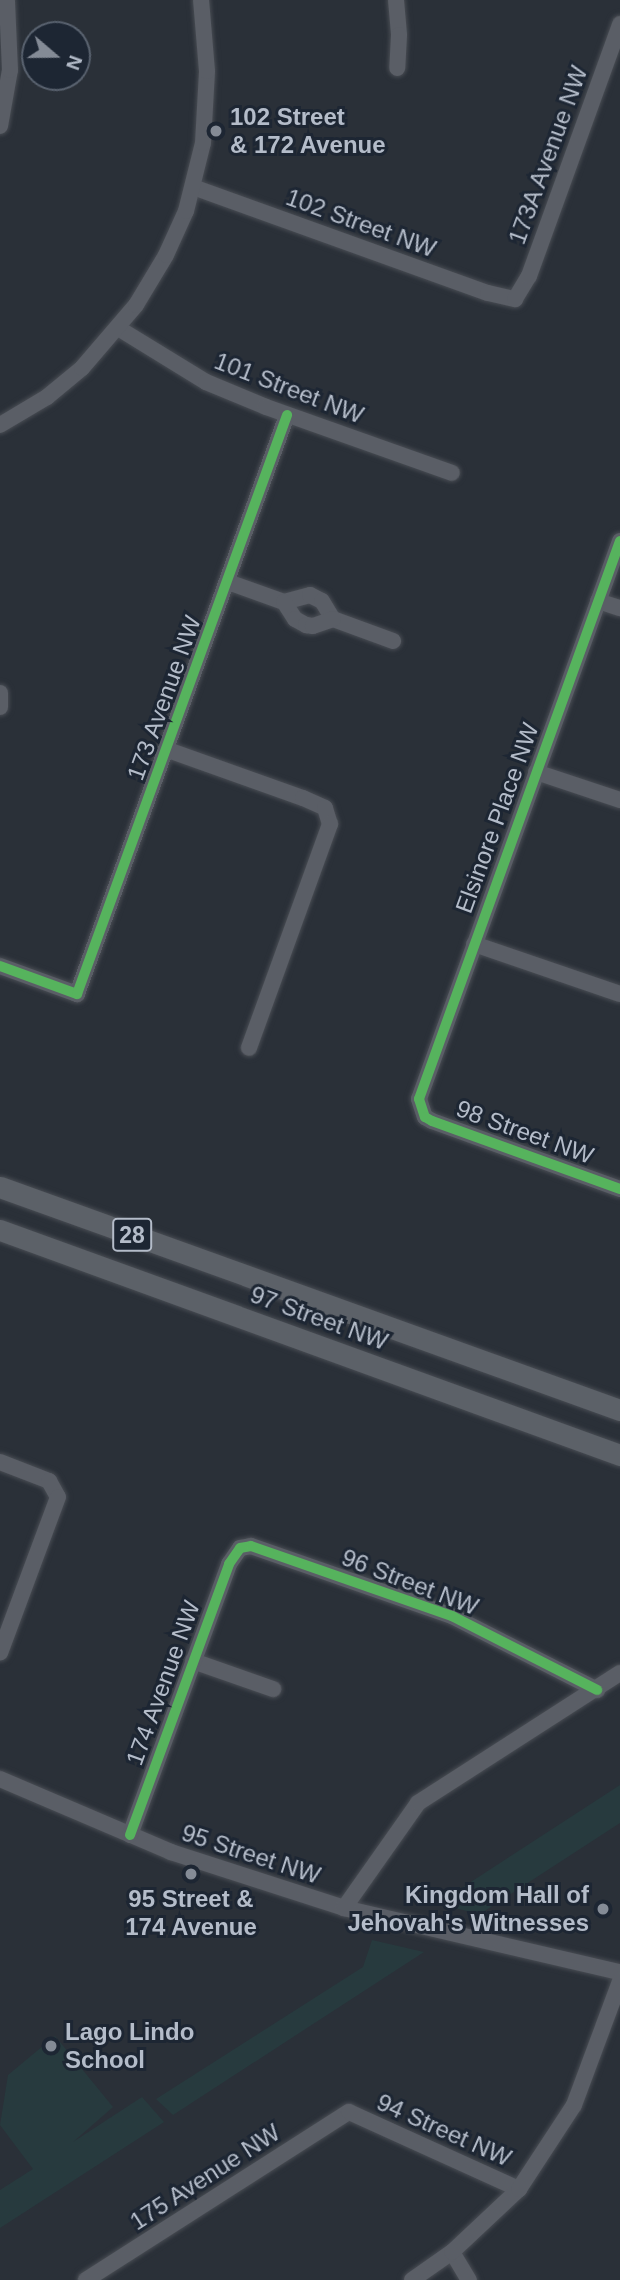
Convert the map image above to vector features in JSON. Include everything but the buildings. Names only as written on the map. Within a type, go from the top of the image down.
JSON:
[{"type":"main road","name":"97 Street NW","points":[[0,1186],[620,1410]]},
{"type":"main road","name":"97 Street NW","points":[[0,1230],[620,1455]]},
{"type":"main road","points":[[535,1424],[620,1445]]},
{"type":"street","points":[[0,126],[7,0]]},
{"type":"street","points":[[5,423],[65,383],[118,328],[166,255],[193,187],[203,143],[207,96],[201,0]]},
{"type":"street","points":[[396,0],[399,34],[397,68]]},
{"type":"street","name":"173A Avenue NW","points":[[515,299],[529,276],[620,24]]},
{"type":"street","name":"102 Street NW","points":[[193,187],[488,293],[515,299]]},
{"type":"street","name":"101 Street NW","points":[[118,328],[206,382],[287,415],[452,472]]},
{"type":"street","name":"173 Avenue NW","points":[[0,967],[77,994],[168,750],[287,415]]},
{"type":"street","name":"Elsinore Place NW","points":[[421,1110],[419,1100],[423,1086],[620,541]]},
{"type":"street","points":[[228,582],[284,601],[303,595],[316,597],[333,619],[393,641]]},
{"type":"street","points":[[284,601],[295,619],[306,625],[313,626],[333,619]]},
{"type":"street","points":[[598,601],[620,608]]},
{"type":"street","points":[[0,693],[0,707]]},
{"type":"street","name":"173 Avenue NW","points":[[168,750],[325,808],[330,824],[248,1048]]},
{"type":"street","points":[[536,772],[620,800]]},
{"type":"street","points":[[474,944],[620,994]]},
{"type":"street","name":"98 Street NW","points":[[421,1110],[432,1121],[620,1189]]},
{"type":"street","points":[[0,1462],[49,1481],[58,1497],[0,1653]]},
{"type":"street","name":"96 Street NW","points":[[240,1548],[251,1546],[452,1616],[597,1690]]},
{"type":"street","name":"174 Avenue NW","points":[[131,1835],[229,1564],[240,1548]]},
{"type":"street","points":[[193,1661],[273,1689]]},
{"type":"street","points":[[344,1908],[418,1803],[620,1674]]},
{"type":"street","name":"95 Street NW","points":[[0,1779],[171,1852],[344,1908],[620,1972]]},
{"type":"street","points":[[411,2280],[429,2275],[519,2189],[573,2105],[620,1981]]},
{"type":"street","name":"94 Street NW","points":[[349,2112],[519,2189]]},
{"type":"street","name":"175 Avenue NW","points":[[86,2280],[349,2112]]},
{"type":"street","points":[[452,2252],[469,2280]]},
{"type":"green space","points":[[620,1785],[620,1823],[480,1914],[437,1904]]},
{"type":"green space","points":[[372,1940],[424,1952],[173,2115],[156,2099],[363,1967]]},
{"type":"green space","points":[[55,2036],[113,2107],[73,2142],[142,2097],[164,2122],[0,2228],[0,2190],[33,2169],[0,2125],[8,2075]]},
{"type":"cycle path","points":[[0,966],[77,994],[287,415]]},
{"type":"cycle path","points":[[620,541],[419,1099],[425,1117],[432,1121],[620,1189]]},
{"type":"cycle path","points":[[130,1835],[229,1564],[240,1548],[251,1546],[452,1616],[597,1690]]},
{"type":"place","name":"102 Street & 172 Avenue","points":[[216,131]]},
{"type":"place","name":"95 Street & 174 Avenue","points":[[191,1874]]},
{"type":"place","name":"Kingdom Hall of Jehovah's Witnesses","points":[[603,1909]]},
{"type":"place","name":"Lago Lindo School","points":[[51,2046]]}]
